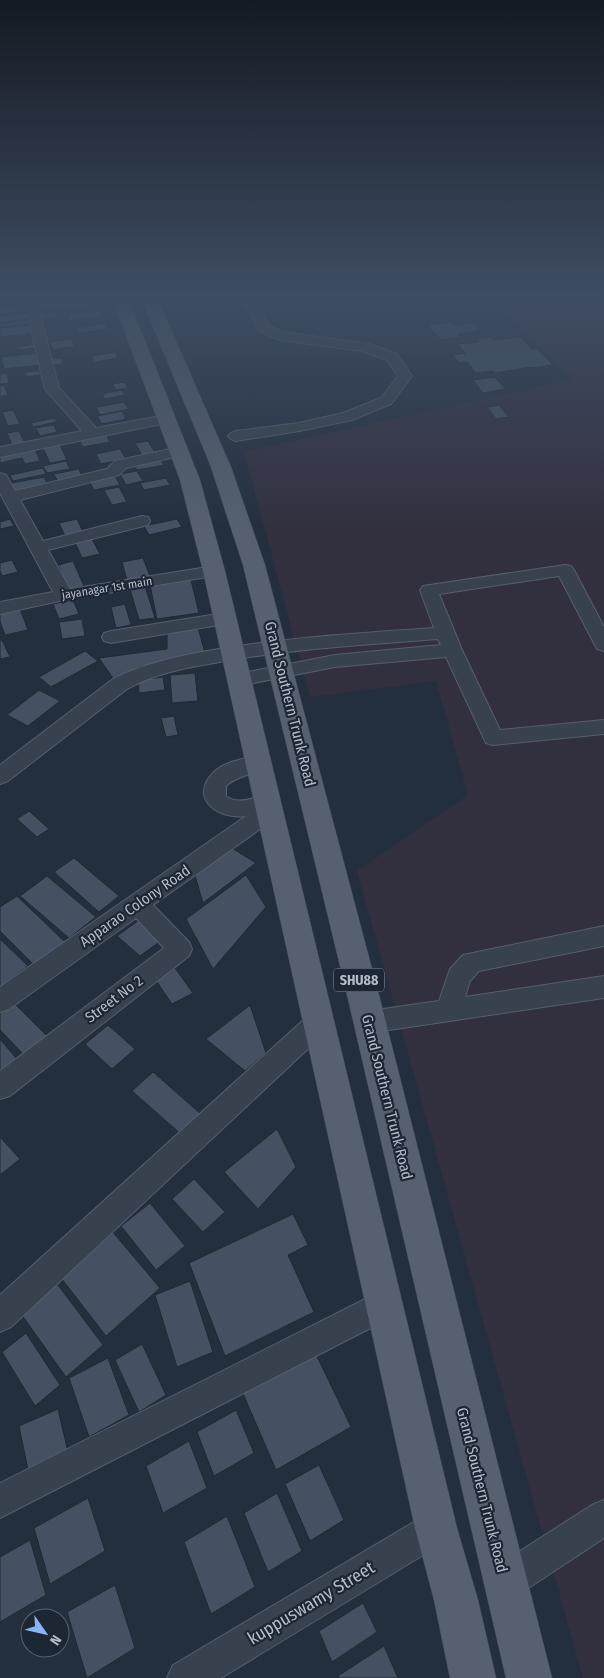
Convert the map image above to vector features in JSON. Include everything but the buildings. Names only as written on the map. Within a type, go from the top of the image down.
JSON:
[{"type":"main road","name":"SHU88","points":[[149,373],[190,480],[214,571],[436,1528],[456,1600],[473,1678]]},
{"type":"main road","name":"Grand Southern Trunk Road","points":[[181,373],[221,467],[254,565],[369,1022],[504,1582],[529,1678]]},
{"type":"street","points":[[48,373],[52,388],[92,434]]},
{"type":"street","points":[[236,436],[299,427],[346,417],[386,401],[405,376],[403,373]]},
{"type":"street","points":[[0,452],[166,419]]},
{"type":"street","points":[[11,497],[113,472],[121,464],[179,452]]},
{"type":"street","points":[[0,478],[64,595]]},
{"type":"street","points":[[38,547],[142,521]]},
{"type":"street","points":[[604,645],[565,570],[429,590],[448,642],[494,738],[604,727]]},
{"type":"street","name":"jayanagar 1st main","points":[[0,608],[64,595],[214,571]]},
{"type":"street","points":[[110,637],[224,619]]},
{"type":"street","points":[[0,776],[105,694],[134,676],[151,670],[235,666],[279,660],[336,662],[448,642]]},
{"type":"street","points":[[235,666],[279,660]]},
{"type":"street","points":[[258,762],[224,775],[216,784],[214,792],[218,802],[225,807],[237,809],[268,807]]},
{"type":"street","name":"Apparao Colony Road","points":[[0,1001],[137,904],[268,807]]},
{"type":"street","name":"Street No 2","points":[[0,1087],[180,949],[137,904]]},
{"type":"street","points":[[449,1009],[459,976],[472,962],[604,936]]},
{"type":"street","points":[[369,1022],[604,987]]},
{"type":"street","points":[[0,1316],[319,1022]]},
{"type":"street","points":[[0,1501],[385,1304]]},
{"type":"street","points":[[504,1582],[604,1517]]},
{"type":"street","name":"kuppuswamy Street","points":[[186,1678],[436,1528]]},
{"type":"shaded area","points":[[567,373],[604,373],[604,1678],[583,1678],[357,871],[468,795],[436,681],[310,697],[244,452],[573,379]]}]
